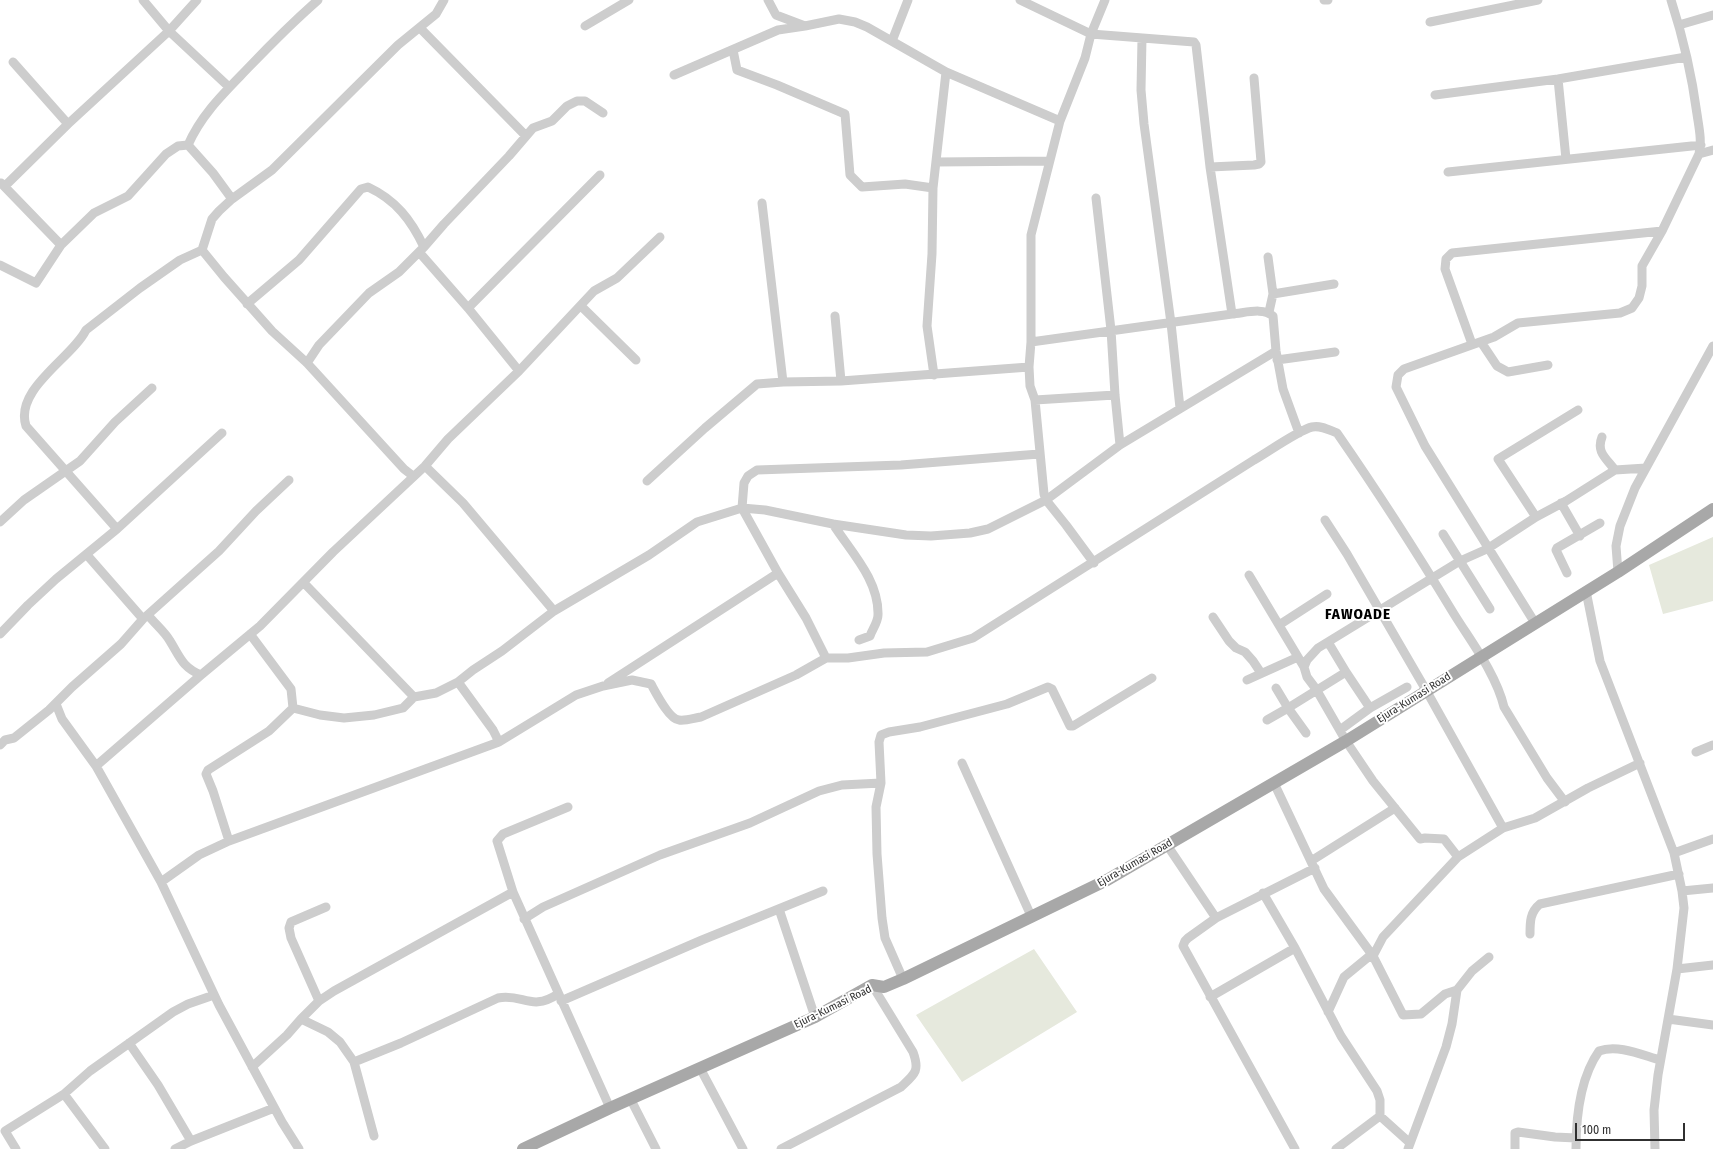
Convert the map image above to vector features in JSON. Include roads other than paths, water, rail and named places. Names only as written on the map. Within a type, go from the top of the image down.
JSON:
[{"type":"main road","name":"Ejura-Kumasi Road","points":[[523,1149],[610,1108],[632,1100],[815,1017],[872,986],[884,987],[903,979],[1032,918],[1107,880],[1274,783],[1343,736],[1426,690],[1618,572],[1713,510]]},
{"type":"street","points":[[143,0],[169,31],[229,87]]},
{"type":"street","points":[[61,245],[2,184],[169,31],[197,0]]},
{"type":"street","points":[[188,145],[194,131],[210,107],[293,22],[318,0]]},
{"type":"street","points":[[117,529],[26,426],[24,412],[30,396],[48,372],[81,339],[86,330],[180,260],[202,250],[212,219],[232,199],[272,170],[398,45],[436,14],[444,0]]},
{"type":"street","points":[[585,26],[616,3],[629,0]]},
{"type":"street","points":[[768,0],[776,15],[805,26]]},
{"type":"street","points":[[892,41],[908,0]]},
{"type":"street","points":[[1020,0],[1091,34],[1192,41],[1196,45],[1210,167],[1232,314]]},
{"type":"street","points":[[1094,563],[1046,500],[1039,454],[1035,400],[1030,386],[1031,235],[1060,121],[1085,58],[1091,34],[1105,0]]},
{"type":"street","points":[[1430,22],[1538,0]]},
{"type":"street","points":[[1535,623],[1487,549],[1425,446],[1396,387],[1398,375],[1404,369],[1494,337],[1518,323],[1620,313],[1632,308],[1639,298],[1642,286],[1642,266],[1662,231],[1700,149],[1695,97],[1679,25],[1671,0]]},
{"type":"street","points":[[1679,25],[1713,15]]},
{"type":"street","points":[[674,75],[778,30],[839,19],[855,22],[946,72],[1060,121]]},
{"type":"street","points":[[420,28],[526,136]]},
{"type":"street","points":[[1142,38],[1141,90],[1144,124],[1171,323],[1180,408]]},
{"type":"street","points":[[733,50],[737,70],[777,85],[845,114],[850,175],[862,187],[905,184],[933,188]]},
{"type":"street","points":[[1435,95],[1558,79],[1686,57]]},
{"type":"street","points":[[13,62],[68,124]]},
{"type":"street","points":[[934,375],[926,326],[932,254],[933,188],[946,72]]},
{"type":"street","points":[[1210,167],[1254,165],[1260,164],[1261,162],[1254,78]]},
{"type":"street","points":[[1558,79],[1566,159]]},
{"type":"street","points":[[307,363],[319,345],[369,293],[399,272],[421,250],[533,128],[552,121],[567,106],[577,101],[585,101],[603,113]]},
{"type":"street","points":[[188,145],[232,199]]},
{"type":"street","points":[[0,265],[36,283],[61,245],[94,213],[128,196],[166,154],[178,146],[188,145]]},
{"type":"street","points":[[1448,172],[1566,159],[1700,149],[1713,150]]},
{"type":"street","points":[[936,162],[1049,161]]},
{"type":"street","points":[[468,308],[600,175]]},
{"type":"street","points":[[247,304],[298,260],[361,189],[368,187],[378,192],[404,212],[414,227],[421,250],[519,372]]},
{"type":"street","points":[[1096,198],[1111,330],[1120,445]]},
{"type":"street","points":[[762,203],[782,382]]},
{"type":"street","points":[[1548,365],[1508,372],[1497,366],[1477,343],[1444,270],[1446,259],[1452,253],[1662,231]]},
{"type":"street","points":[[96,766],[201,674],[260,626],[333,552],[412,476],[425,466],[448,439],[519,372],[594,291],[617,278],[660,237]]},
{"type":"street","points":[[202,250],[247,304],[272,331],[307,363],[404,470],[412,476]]},
{"type":"street","points":[[1268,257],[1273,294],[1269,312]]},
{"type":"street","points":[[1273,294],[1334,284]]},
{"type":"street","points":[[581,306],[636,360]]},
{"type":"street","points":[[1031,342],[1232,314],[1263,311],[1269,312],[1273,316],[1277,355],[1283,389],[1299,433]]},
{"type":"street","points":[[835,316],[842,381]]},
{"type":"street","points":[[1618,572],[1616,546],[1620,526],[1635,488],[1709,360],[1713,346]]},
{"type":"street","points":[[293,708],[320,715],[344,718],[374,715],[403,708],[414,697],[436,693],[458,682],[502,651],[554,611],[650,555],[698,522],[742,508],[764,510],[833,524],[906,535],[931,536],[970,533],[988,528],[1046,500],[1120,445],[1180,408],[1277,355],[1335,352]]},
{"type":"street","points":[[647,482],[704,428],[757,384],[842,381],[1029,368]]},
{"type":"street","points":[[0,522],[24,500],[80,461],[115,422],[152,388]]},
{"type":"street","points":[[1035,400],[1115,395]]},
{"type":"street","points":[[1536,517],[1498,459],[1578,410]]},
{"type":"street","points":[[161,882],[199,855],[229,841],[499,742],[576,695],[603,686],[632,680],[651,684],[673,718],[688,720],[708,714],[796,674],[826,658],[848,658],[884,652],[928,652],[973,638],[1041,594],[1094,563],[1254,460],[1299,433],[1312,427],[1322,427],[1337,433],[1481,656],[1502,698],[1504,707],[1547,778],[1565,802]]},
{"type":"street","points":[[0,634],[56,579],[117,529],[222,433]]},
{"type":"street","points":[[1602,437],[1599,445],[1600,451],[1615,470]]},
{"type":"street","points":[[826,658],[806,618],[778,573],[742,508],[744,483],[748,476],[758,470],[902,465],[1039,454]]},
{"type":"street","points":[[425,466],[463,503],[554,611]]},
{"type":"street","points":[[1304,667],[1307,660],[1318,648],[1432,578],[1487,549],[1536,517],[1615,470],[1646,468]]},
{"type":"street","points":[[2,742],[14,738],[56,704],[72,687],[121,644],[145,617],[219,551],[289,480]]},
{"type":"street","points":[[1561,503],[1580,536]]},
{"type":"street","points":[[1325,520],[1347,554],[1426,690],[1503,828]]},
{"type":"street","points":[[1567,573],[1556,550],[1600,523]]},
{"type":"street","points":[[833,524],[871,580],[876,600],[878,616],[870,636],[859,640]]},
{"type":"street","points":[[1443,534],[1490,608]]},
{"type":"street","points":[[87,555],[145,617],[170,640],[180,659],[190,670],[201,674]]},
{"type":"street","points":[[603,686],[778,573]]},
{"type":"street","points":[[1249,575],[1298,656],[1307,677],[1343,736],[1373,781],[1420,840],[1425,838],[1444,839],[1458,857]]},
{"type":"street","points":[[304,583],[414,697]]},
{"type":"street","points":[[1586,591],[1600,661],[1674,854],[1682,891],[1684,908],[1677,969],[1660,1060],[1654,1110],[1655,1149]]},
{"type":"street","points":[[1278,625],[1327,594]]},
{"type":"street","points":[[1213,617],[1229,641],[1236,648],[1245,652],[1261,673]]},
{"type":"street","points":[[250,634],[291,689],[293,708]]},
{"type":"street","points":[[1328,642],[1370,708]]},
{"type":"street","points":[[1247,680],[1298,656]]},
{"type":"street","points":[[1267,720],[1346,672]]},
{"type":"street","points":[[903,979],[885,938],[882,918],[877,854],[876,807],[881,783],[879,742],[881,735],[889,732],[920,727],[1007,704],[1048,687],[1052,689],[1070,726],[1073,726],[1152,678]]},
{"type":"street","points":[[458,682],[493,730],[499,742]]},
{"type":"street","points":[[1343,736],[1370,708],[1407,687]]},
{"type":"street","points":[[1276,688],[1306,733]]},
{"type":"street","points":[[56,704],[62,718],[96,766],[161,882],[214,995],[274,1108],[299,1149]]},
{"type":"street","points":[[229,841],[206,774],[208,770],[270,731],[293,708]]},
{"type":"street","points":[[1696,752],[1713,745]]},
{"type":"street","points":[[1328,1012],[1344,978],[1373,955],[1383,937],[1458,857],[1503,828],[1535,818],[1588,788],[1640,762]]},
{"type":"street","points":[[962,763],[1032,918]]},
{"type":"street","points":[[524,918],[543,907],[660,855],[750,823],[819,791],[842,785],[881,783]]},
{"type":"street","points":[[1274,783],[1324,889],[1373,955],[1403,1014],[1421,1014],[1444,994],[1457,990]]},
{"type":"street","points":[[568,807],[503,834],[497,841],[512,892],[610,1108]]},
{"type":"street","points":[[1293,1148],[1183,946],[1188,938],[1216,918],[1313,865],[1395,808]]},
{"type":"street","points":[[1674,854],[1713,839]]},
{"type":"street","points":[[1167,845],[1216,918]]},
{"type":"street","points":[[1530,934],[1532,914],[1535,908],[1540,904],[1679,874]]},
{"type":"street","points":[[1682,891],[1713,888]]},
{"type":"street","points":[[354,1062],[401,1043],[498,998],[505,997],[529,1002],[541,1002],[560,998],[823,891]]},
{"type":"street","points":[[252,1067],[283,1039],[301,1018],[319,1001],[334,991],[512,892]]},
{"type":"street","points":[[1263,893],[1295,948],[1341,1036],[1377,1091],[1380,1100],[1380,1116],[1409,1146],[1446,1047],[1452,1024],[1457,990],[1472,971],[1489,957]]},
{"type":"street","points":[[319,1001],[291,938],[289,928],[291,922],[326,907]]},
{"type":"street","points":[[779,909],[815,1017]]},
{"type":"street","points":[[1210,997],[1295,948]]},
{"type":"street","points":[[1677,969],[1713,965]]},
{"type":"street","points":[[781,1149],[901,1087],[913,1076],[917,1069],[917,1063],[913,1052],[872,986]]},
{"type":"street","points":[[16,1149],[2,1127],[64,1094],[90,1071],[173,1012],[188,1004],[214,995]]},
{"type":"street","points":[[301,1018],[328,1032],[340,1042],[354,1062],[374,1136]]},
{"type":"street","points":[[1668,1019],[1713,1025]]},
{"type":"street","points":[[129,1043],[158,1085],[190,1141]]},
{"type":"street","points":[[1576,1149],[1582,1091],[1587,1073],[1599,1051],[1606,1048],[1616,1048],[1660,1060]]},
{"type":"street","points":[[700,1068],[742,1149]]},
{"type":"street","points":[[64,1094],[105,1149]]},
{"type":"street","points":[[632,1100],[656,1149]]},
{"type":"street","points":[[175,1149],[190,1141],[274,1108]]},
{"type":"street","points":[[1336,1149],[1380,1116]]},
{"type":"street","points":[[1514,1149],[1515,1133],[1518,1132],[1576,1138]]},
{"type":"district","name":"FAWOADE","points":[[1358,615]]}]
